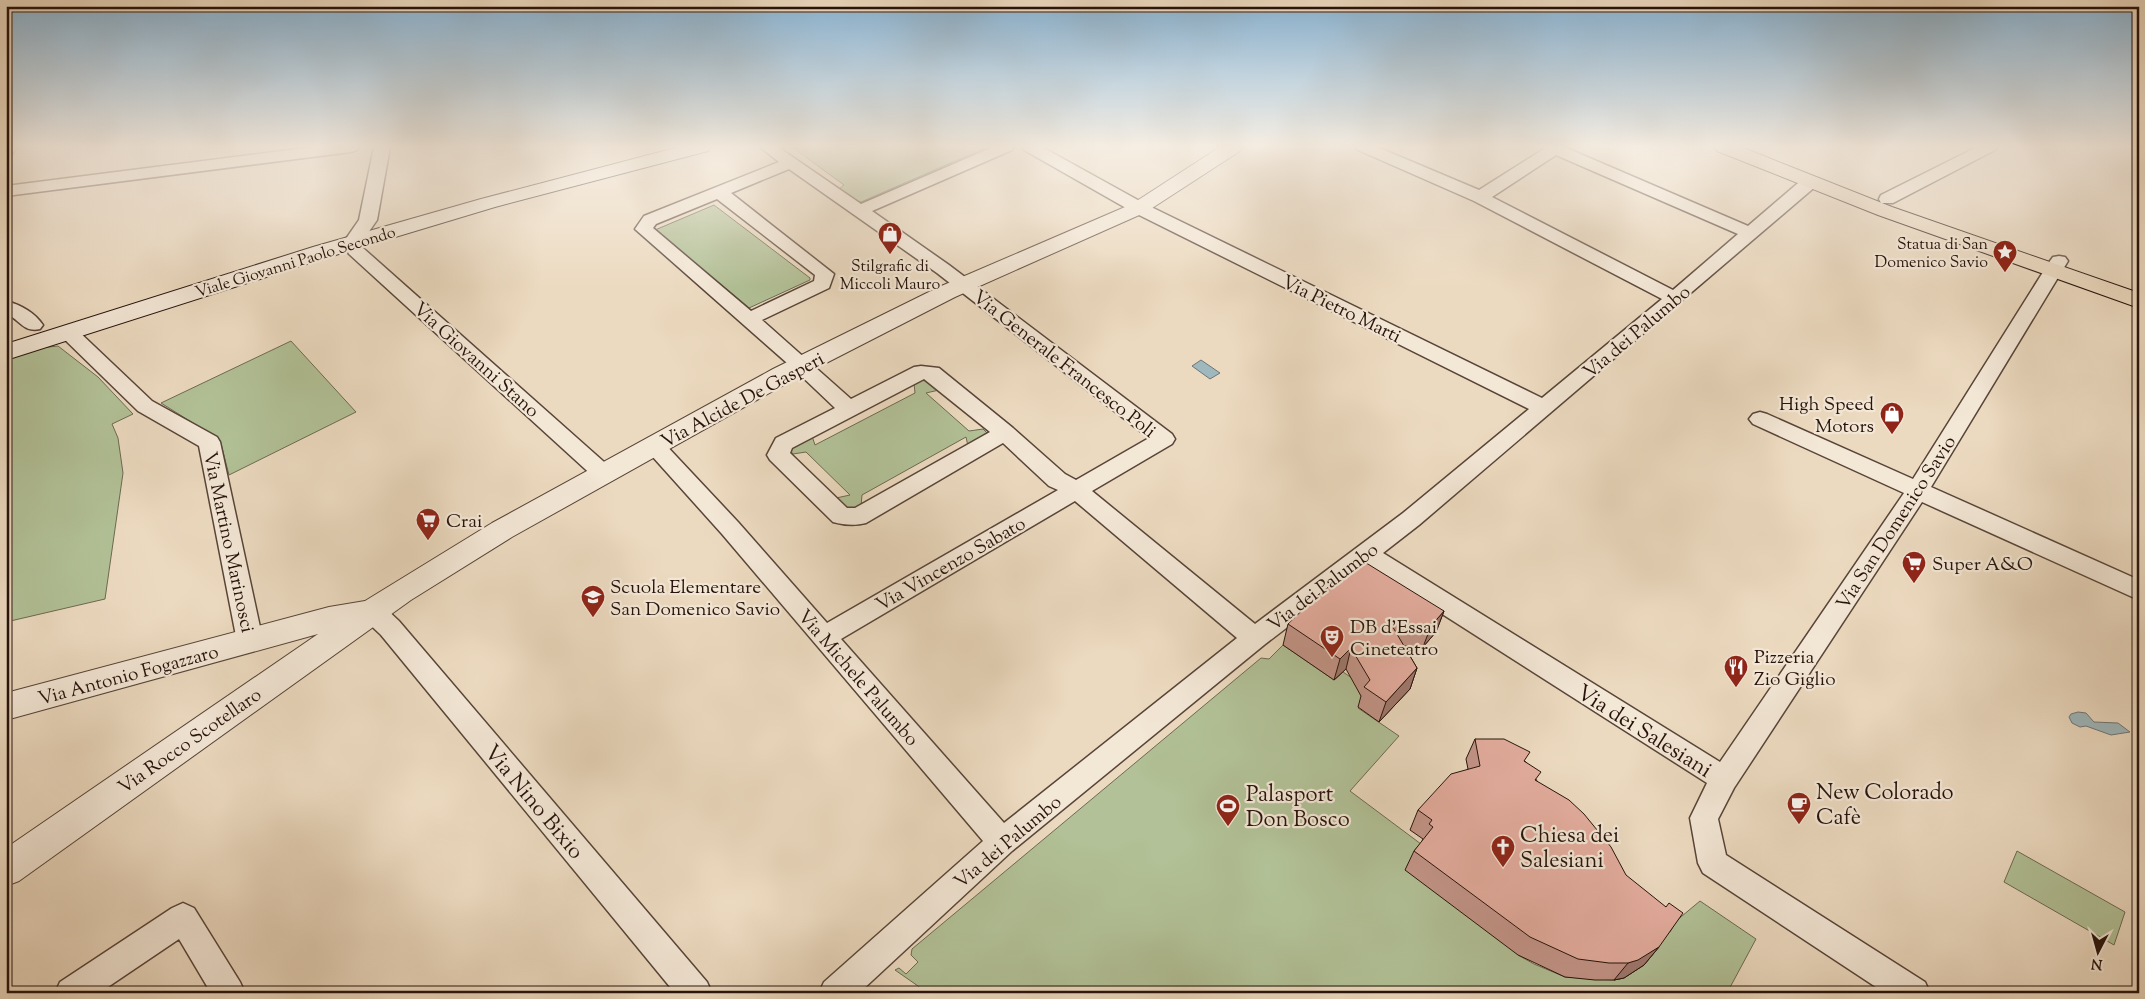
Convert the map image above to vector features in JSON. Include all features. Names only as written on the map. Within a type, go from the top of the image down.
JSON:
[{"type":"main road","points":[[1840,194],[1885,211],[2057,266],[2139,289]]},
{"type":"main road","points":[[1873,194],[2057,266],[2139,301]]},
{"type":"street","points":[[352,243],[368,220],[373,194]]},
{"type":"street","name":"Viale Giovanni Paolo Secondo","points":[[6,333],[368,220],[467,194]]},
{"type":"street","name":"Viale Giovanni Paolo Secondo","points":[[6,352],[352,243],[524,194]]},
{"type":"street","points":[[715,194],[650,220],[644,229],[802,365],[848,409]]},
{"type":"street","points":[[721,194],[825,274],[822,284],[749,319]]},
{"type":"street","name":"Via Generale Francesco Poli","points":[[834,194],[964,284],[1164,439],[1076,490]]},
{"type":"street","points":[[858,211],[898,194]]},
{"type":"street","name":"Via Pietro Marti","points":[[1113,194],[1544,408]]},
{"type":"street","name":"Via Alcide De Gasperi","points":[[250,641],[329,619],[373,612],[401,592],[502,530],[802,365],[964,284],[1139,208],[1161,194]]},
{"type":"street","points":[[1472,194],[1675,298]]},
{"type":"street","points":[[1480,197],[1485,194]]},
{"type":"street","points":[[1659,194],[1750,233]]},
{"type":"street","name":"Via dei Palumbo","points":[[835,993],[1002,842],[1254,638],[1412,518],[1675,298],[1796,194]]},
{"type":"street","points":[[1887,199],[1898,194]]},
{"type":"street","name":"Via Giovanni Stano","points":[[352,243],[355,250],[604,474]]},
{"type":"street","name":"Via San Domenico Savio","points":[[1724,780],[1917,491],[2057,266]]},
{"type":"street","points":[[6,307],[17,311],[34,325]]},
{"type":"street","name":"Via Martino Marinosci","points":[[68,332],[145,406],[209,442],[250,641]]},
{"type":"street","points":[[1005,433],[858,517],[840,516],[778,455],[784,443],[921,372],[932,373],[1005,433],[1057,480],[1076,490],[1254,638]]},
{"type":"street","points":[[1760,419],[2139,591]]},
{"type":"street","name":"Via Michele Palumbo","points":[[654,446],[730,528],[1002,842]]},
{"type":"street","name":"Via Vincenzo Sabato","points":[[824,637],[1076,490]]},
{"type":"street","name":"Via dei Salesiani","points":[[1364,553],[1724,780],[1704,818],[1714,863],[1914,993]]},
{"type":"street","name":"Via Rocco Scotellaro","points":[[6,869],[373,612]]},
{"type":"street","name":"Via Nino Bixio","points":[[373,612],[390,628],[696,993]]},
{"type":"street","name":"Via Antonio Fogazzaro","points":[[6,707],[250,641]]},
{"type":"street","points":[[70,993],[183,918],[229,993]]},
{"type":"green space","points":[[844,194],[880,194],[861,202],[851,200]]},
{"type":"green space","points":[[714,205],[810,278],[810,280],[749,308],[655,230]]},
{"type":"green space","points":[[291,341],[356,412],[229,475],[220,440],[161,403]]},
{"type":"green space","points":[[58,346],[98,377],[133,414],[112,424],[118,438],[123,473],[105,599],[6,622],[6,359],[40,348]]},
{"type":"green space","points":[[921,380],[927,381],[939,390],[926,393],[969,431],[983,429],[987,433],[986,435],[968,446],[966,437],[862,495],[861,506],[854,510],[849,510],[836,498],[850,495],[806,452],[793,454],[790,450],[812,436],[815,445],[915,393],[914,383]]},
{"type":"green space","name":"Palasport Don Bosco","points":[[1283,645],[1334,680],[1343,672],[1352,678],[1364,701],[1358,708],[1399,736],[1350,791],[1425,847],[1518,955],[1565,977],[1614,980],[1623,978],[1644,965],[1668,931],[1670,932],[1676,921],[1700,901],[1756,939],[1727,993],[928,993],[895,970],[899,968],[906,974],[918,962],[911,955],[912,949],[1261,658],[1269,659]]},
{"type":"green space","points":[[2017,851],[2125,912],[2114,945],[2004,882]]},
{"type":"water","points":[[1201,360],[1220,373],[1210,379],[1192,366]]},
{"type":"water","points":[[2078,712],[2086,713],[2094,722],[2118,723],[2130,732],[2111,735],[2086,726],[2080,727],[2072,723],[2069,717],[2071,714]]},
{"type":"building","points":[[1363,561],[1444,611],[1431,626],[1391,624],[1417,668],[1386,702],[1364,687],[1370,680],[1351,648],[1340,659],[1288,624],[1318,595]]},
{"type":"building","name":"Chiesa dei Salesiani","points":[[1475,739],[1504,739],[1530,752],[1524,761],[1541,772],[1535,780],[1569,800],[1584,814],[1611,847],[1626,875],[1666,907],[1669,903],[1683,913],[1659,947],[1638,960],[1628,963],[1609,963],[1578,959],[1530,937],[1414,851],[1433,827],[1429,824],[1432,820],[1418,810],[1451,774],[1480,766]]},
{"type":"place","name":"Stilgrafic di Miccoli Mauro","points":[[890,255]]},
{"type":"place","name":"Statua di San Domenico Savio","points":[[2005,273]]},
{"type":"place","name":"High Speed Motors","points":[[1892,435]]},
{"type":"place","name":"Crai","points":[[428,541]]},
{"type":"place","name":"Super A&O","points":[[1914,584]]},
{"type":"place","name":"Scuola Elementare San Domenico Savio","points":[[593,618]]},
{"type":"place","name":"DB d'Essai Cineteatro","points":[[1332,658]]},
{"type":"place","name":"Pizzeria Zio Giglio","points":[[1736,688]]},
{"type":"place","name":"New Colorado Cafè","points":[[1799,825]]},
{"type":"place","name":"Palasport Don Bosco","points":[[1228,827]]},
{"type":"place","name":"Chiesa dei Salesiani","points":[[1503,868]]}]
